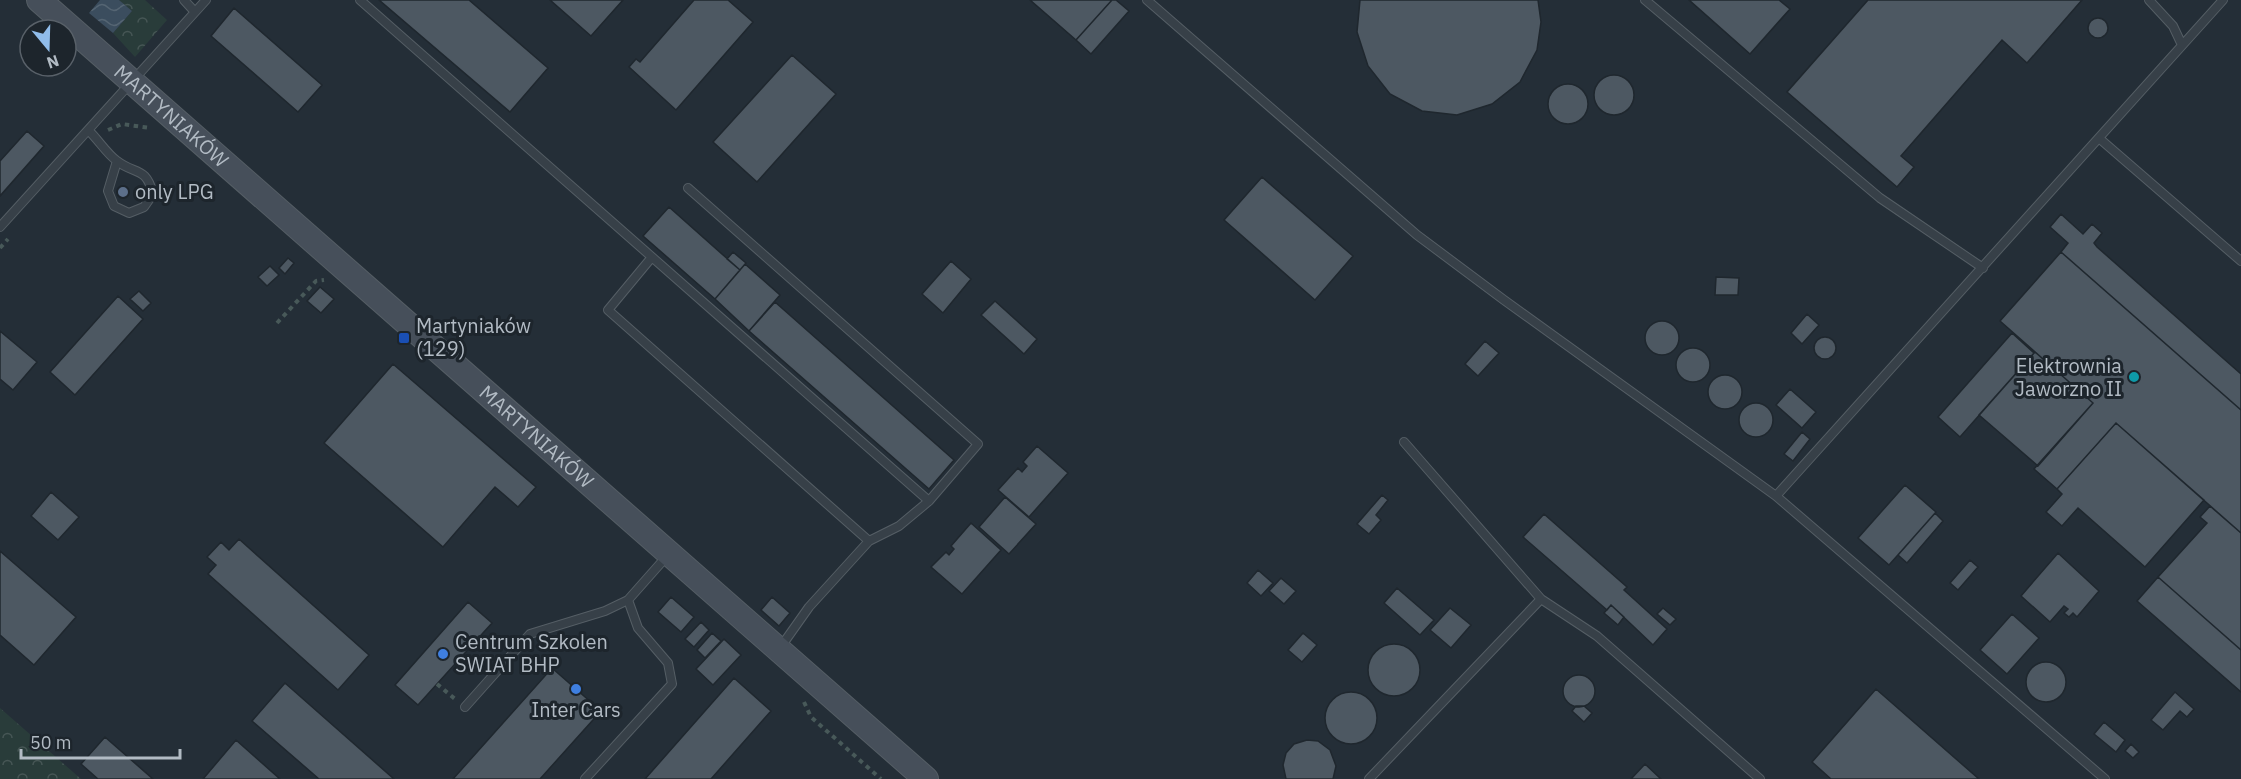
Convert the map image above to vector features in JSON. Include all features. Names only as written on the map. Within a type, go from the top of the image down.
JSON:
[{"type":"main road","name":"MARTYNIAKÓW","points":[[39,0],[926,779]]},
{"type":"lane","points":[[184,0],[195,12]]},
{"type":"lane","points":[[0,227],[206,0]]},
{"type":"lane","points":[[360,0],[929,501]]},
{"type":"lane","points":[[1147,0],[1417,235],[1776,496],[2105,779]]},
{"type":"lane","points":[[1644,0],[1880,198],[1983,268]]},
{"type":"lane","points":[[2150,0],[2174,26],[2182,45]]},
{"type":"lane","points":[[1776,496],[2223,0]]},
{"type":"lane","points":[[88,130],[117,161],[139,170],[149,180],[153,194],[144,207],[129,213],[114,206],[108,191],[117,161]]},
{"type":"lane","points":[[2100,139],[2241,261]]},
{"type":"lane","points":[[688,188],[978,444],[929,501],[899,526],[869,541],[808,607],[793,633],[779,650]]},
{"type":"lane","points":[[652,257],[608,310],[869,541]]},
{"type":"lane","points":[[1404,442],[1542,599],[1597,636],[1760,779]]},
{"type":"lane","points":[[465,707],[530,634],[605,611],[628,600],[670,553]]},
{"type":"lane","points":[[1369,779],[1542,599]]},
{"type":"lane","points":[[585,779],[672,684],[668,663],[638,628],[628,600]]},
{"type":"path","points":[[99,140],[107,130],[122,124],[152,128],[159,133]]},
{"type":"path","points":[[0,248],[15,231]]},
{"type":"path","points":[[437,684],[465,707]]},
{"type":"path","points":[[800,693],[811,717],[881,779]]},
{"type":"green space","points":[[119,0],[145,0],[167,20],[135,57],[113,33],[132,11]]},
{"type":"green space","points":[[0,708],[81,779],[0,779]]},
{"type":"water","points":[[100,0],[119,0],[132,11],[113,33],[89,13]]},
{"type":"building","points":[[379,0],[469,0],[548,68],[510,112]]},
{"type":"building","points":[[550,0],[623,0],[591,36]]},
{"type":"building","points":[[694,0],[728,0],[753,22],[676,110],[629,67],[636,59],[640,62]]},
{"type":"building","points":[[1030,0],[1112,0],[1076,40]]},
{"type":"building","points":[[1112,0],[1116,0],[1129,11],[1091,54],[1076,40]]},
{"type":"building","points":[[1360,0],[1538,0],[1541,22],[1537,50],[1520,82],[1492,104],[1457,115],[1422,111],[1390,94],[1368,66],[1357,32]]},
{"type":"building","points":[[1689,0],[1779,0],[1790,9],[1750,54]]},
{"type":"building","points":[[1868,0],[2082,0],[2027,63],[2002,40],[1901,156],[1914,167],[1897,187],[1787,92]]},
{"type":"building","points":[[234,8],[322,85],[298,112],[211,36]]},
{"type":"building","points":[[2098,18],[2105,21],[2108,28],[2105,35],[2098,38],[2091,35],[2088,28],[2091,21]]},
{"type":"building","points":[[792,55],[836,94],[757,182],[713,142]]},
{"type":"building","points":[[1614,75],[1622,76],[1628,81],[1633,87],[1633,103],[1628,109],[1622,114],[1614,115],[1606,114],[1600,109],[1595,103],[1594,95],[1595,87],[1600,81],[1606,76]]},
{"type":"building","points":[[1568,84],[1576,85],[1582,90],[1587,96],[1587,112],[1582,118],[1576,123],[1568,124],[1560,123],[1554,118],[1549,112],[1548,104],[1549,96],[1554,90],[1560,85]]},
{"type":"building","points":[[27,131],[44,146],[0,196],[0,161]]},
{"type":"building","points":[[1262,177],[1353,256],[1315,300],[1224,220]]},
{"type":"building","points":[[669,207],[740,270],[715,299],[643,236]]},
{"type":"building","points":[[2061,214],[2083,234],[2092,224],[2102,233],[2094,243],[2097,247],[2241,374],[2241,410],[2061,252],[2068,243],[2050,227]]},
{"type":"building","points":[[733,252],[746,263],[740,270],[727,259]]},
{"type":"building","name":"Elektrownia Jaworzno II","points":[[2061,252],[2241,410],[2241,533],[2116,423],[2057,489],[2034,469],[2093,403],[2000,321]]},
{"type":"building","points":[[288,258],[294,263],[285,274],[279,268]]},
{"type":"building","points":[[951,261],[971,279],[943,313],[922,294]]},
{"type":"building","points":[[745,264],[780,295],[749,331],[715,299]]},
{"type":"building","points":[[270,266],[279,275],[267,286],[258,277]]},
{"type":"building","points":[[1716,277],[1739,278],[1738,295],[1715,295]]},
{"type":"building","points":[[320,287],[334,299],[321,313],[307,301]]},
{"type":"building","points":[[139,291],[151,303],[143,311],[130,299]]},
{"type":"building","points":[[118,296],[143,319],[75,395],[50,372]]},
{"type":"building","points":[[995,301],[1037,339],[1024,354],[981,315]]},
{"type":"building","points":[[775,302],[954,460],[929,489],[749,331]]},
{"type":"building","points":[[1807,314],[1819,325],[1802,344],[1791,333]]},
{"type":"building","points":[[1662,321],[1674,326],[1679,338],[1674,350],[1662,355],[1650,350],[1645,338],[1650,326]]},
{"type":"building","points":[[0,331],[37,362],[13,390],[0,379]]},
{"type":"building","points":[[2012,333],[2034,353],[1960,437],[1938,417]]},
{"type":"building","points":[[1825,337],[1833,340],[1836,348],[1833,356],[1825,359],[1817,356],[1814,348],[1817,340]]},
{"type":"building","points":[[1485,341],[1499,353],[1478,376],[1465,364]]},
{"type":"building","points":[[1693,348],[1705,353],[1710,365],[1705,377],[1693,382],[1681,377],[1676,365],[1681,353]]},
{"type":"building","points":[[2035,352],[2093,403],[2038,466],[1979,415]]},
{"type":"building","points":[[393,364],[536,487],[518,507],[495,487],[443,547],[324,443]]},
{"type":"building","points":[[1725,375],[1737,380],[1742,392],[1737,404],[1725,409],[1713,404],[1708,392],[1713,380]]},
{"type":"building","points":[[1790,389],[1816,412],[1802,428],[1776,405]]},
{"type":"building","points":[[1756,403],[1768,408],[1773,420],[1768,432],[1756,437],[1744,432],[1739,420],[1744,408]]},
{"type":"building","points":[[2116,423],[2204,500],[2145,567],[2078,508],[2062,526],[2046,512],[2062,494],[2057,489]]},
{"type":"building","points":[[1802,432],[1810,439],[1793,461],[1784,454]]},
{"type":"building","points":[[1037,446],[1068,473],[1029,517],[998,490],[1018,468],[1022,472],[1027,466],[1023,462]]},
{"type":"building","points":[[1905,485],[1936,512],[1889,565],[1858,538]]},
{"type":"building","points":[[51,492],[79,517],[58,540],[31,516]]},
{"type":"building","points":[[1382,495],[1388,500],[1376,515],[1381,520],[1369,534],[1357,524]]},
{"type":"building","points":[[1005,497],[1036,524],[1009,554],[979,527]]},
{"type":"building","points":[[2210,506],[2241,533],[2241,650],[2158,577],[2207,523],[2200,517]]},
{"type":"building","points":[[1935,513],[1943,521],[1907,563],[1898,555]]},
{"type":"building","points":[[1544,514],[1627,587],[1624,590],[1667,629],[1653,645],[1611,605],[1607,610],[1523,537]]},
{"type":"building","points":[[971,523],[1001,550],[962,594],[931,567],[946,552],[949,555],[954,549],[951,546]]},
{"type":"building","points":[[239,539],[369,655],[338,690],[208,574],[216,565],[207,557],[221,542],[229,550]]},
{"type":"building","points":[[0,551],[76,617],[34,665],[0,635]]},
{"type":"building","points":[[2058,553],[2099,591],[2077,617],[2073,613],[2069,617],[2064,613],[2068,609],[2064,606],[2050,622],[2021,596]]},
{"type":"building","points":[[1970,560],[1978,567],[1958,590],[1950,583]]},
{"type":"building","points":[[1258,570],[1273,583],[1261,596],[1247,583]]},
{"type":"building","points":[[2158,577],[2241,650],[2241,692],[2137,601]]},
{"type":"building","points":[[1281,578],[1296,591],[1284,604],[1269,591]]},
{"type":"building","points":[[1397,588],[1434,620],[1420,635],[1384,603]]},
{"type":"building","points":[[671,597],[694,617],[681,632],[658,612]]},
{"type":"building","points":[[772,597],[790,613],[779,626],[761,610]]},
{"type":"building","name":"Centrum Szkolen SWIAT BHP","points":[[468,602],[492,623],[418,705],[395,685]]},
{"type":"building","points":[[1611,605],[1624,617],[1618,625],[1604,613]]},
{"type":"building","points":[[1450,608],[1471,625],[1451,648],[1430,630]]},
{"type":"building","points":[[1663,608],[1676,619],[1670,625],[1657,614]]},
{"type":"building","points":[[2012,614],[2039,638],[2007,674],[1980,650]]},
{"type":"building","points":[[701,622],[709,630],[694,647],[685,639]]},
{"type":"building","points":[[712,633],[721,641],[705,658],[697,650]]},
{"type":"building","points":[[1303,633],[1317,645],[1302,662],[1288,650]]},
{"type":"building","points":[[724,639],[741,655],[713,685],[696,669]]},
{"type":"building","points":[[1389,644],[1399,644],[1413,651],[1420,670],[1413,689],[1399,696],[1389,696],[1379,692],[1372,685],[1368,675],[1368,665],[1372,655],[1379,648]]},
{"type":"building","points":[[2046,662],[2054,663],[2060,668],[2065,674],[2065,690],[2060,696],[2054,701],[2046,702],[2038,701],[2032,696],[2027,690],[2026,682],[2027,674],[2032,668],[2038,663]]},
{"type":"building","points":[[552,668],[601,711],[540,779],[453,779]]},
{"type":"building","points":[[1579,675],[1590,680],[1595,691],[1590,702],[1579,707],[1568,702],[1563,691],[1568,680]]},
{"type":"building","points":[[734,678],[771,711],[711,779],[645,779]]},
{"type":"building","points":[[285,683],[394,779],[319,779],[252,721]]},
{"type":"building","points":[[1876,689],[1979,779],[1831,779],[1812,762]]},
{"type":"building","points":[[1346,692],[1356,692],[1370,699],[1377,718],[1370,737],[1356,744],[1346,744],[1336,740],[1329,733],[1325,723],[1325,713],[1329,703],[1336,696]]},
{"type":"building","points":[[2175,692],[2194,709],[2187,717],[2180,711],[2163,730],[2151,720]]},
{"type":"building","points":[[1576,706],[1584,706],[1592,713],[1584,722],[1572,711]]},
{"type":"building","points":[[2104,722],[2125,740],[2116,752],[2094,734]]},
{"type":"building","points":[[105,737],[153,779],[98,779],[81,764]]},
{"type":"building","points":[[236,740],[280,779],[203,779]]},
{"type":"building","points":[[1307,740],[1318,741],[1330,750],[1336,766],[1333,779],[1286,779],[1283,765],[1286,753],[1294,744]]},
{"type":"building","points":[[2131,744],[2139,752],[2133,758],[2125,751]]},
{"type":"building","points":[[1645,764],[1661,779],[1631,779]]},
{"type":"place","name":"only LPG","points":[[123,192]]},
{"type":"place","name":"Martyniaków (129)","points":[[404,338]]},
{"type":"place","name":"Elektrownia Jaworzno II","points":[[2134,377]]},
{"type":"place","name":"Centrum Szkolen SWIAT BHP","points":[[443,654]]},
{"type":"place","name":"Inter Cars","points":[[576,689]]}]
